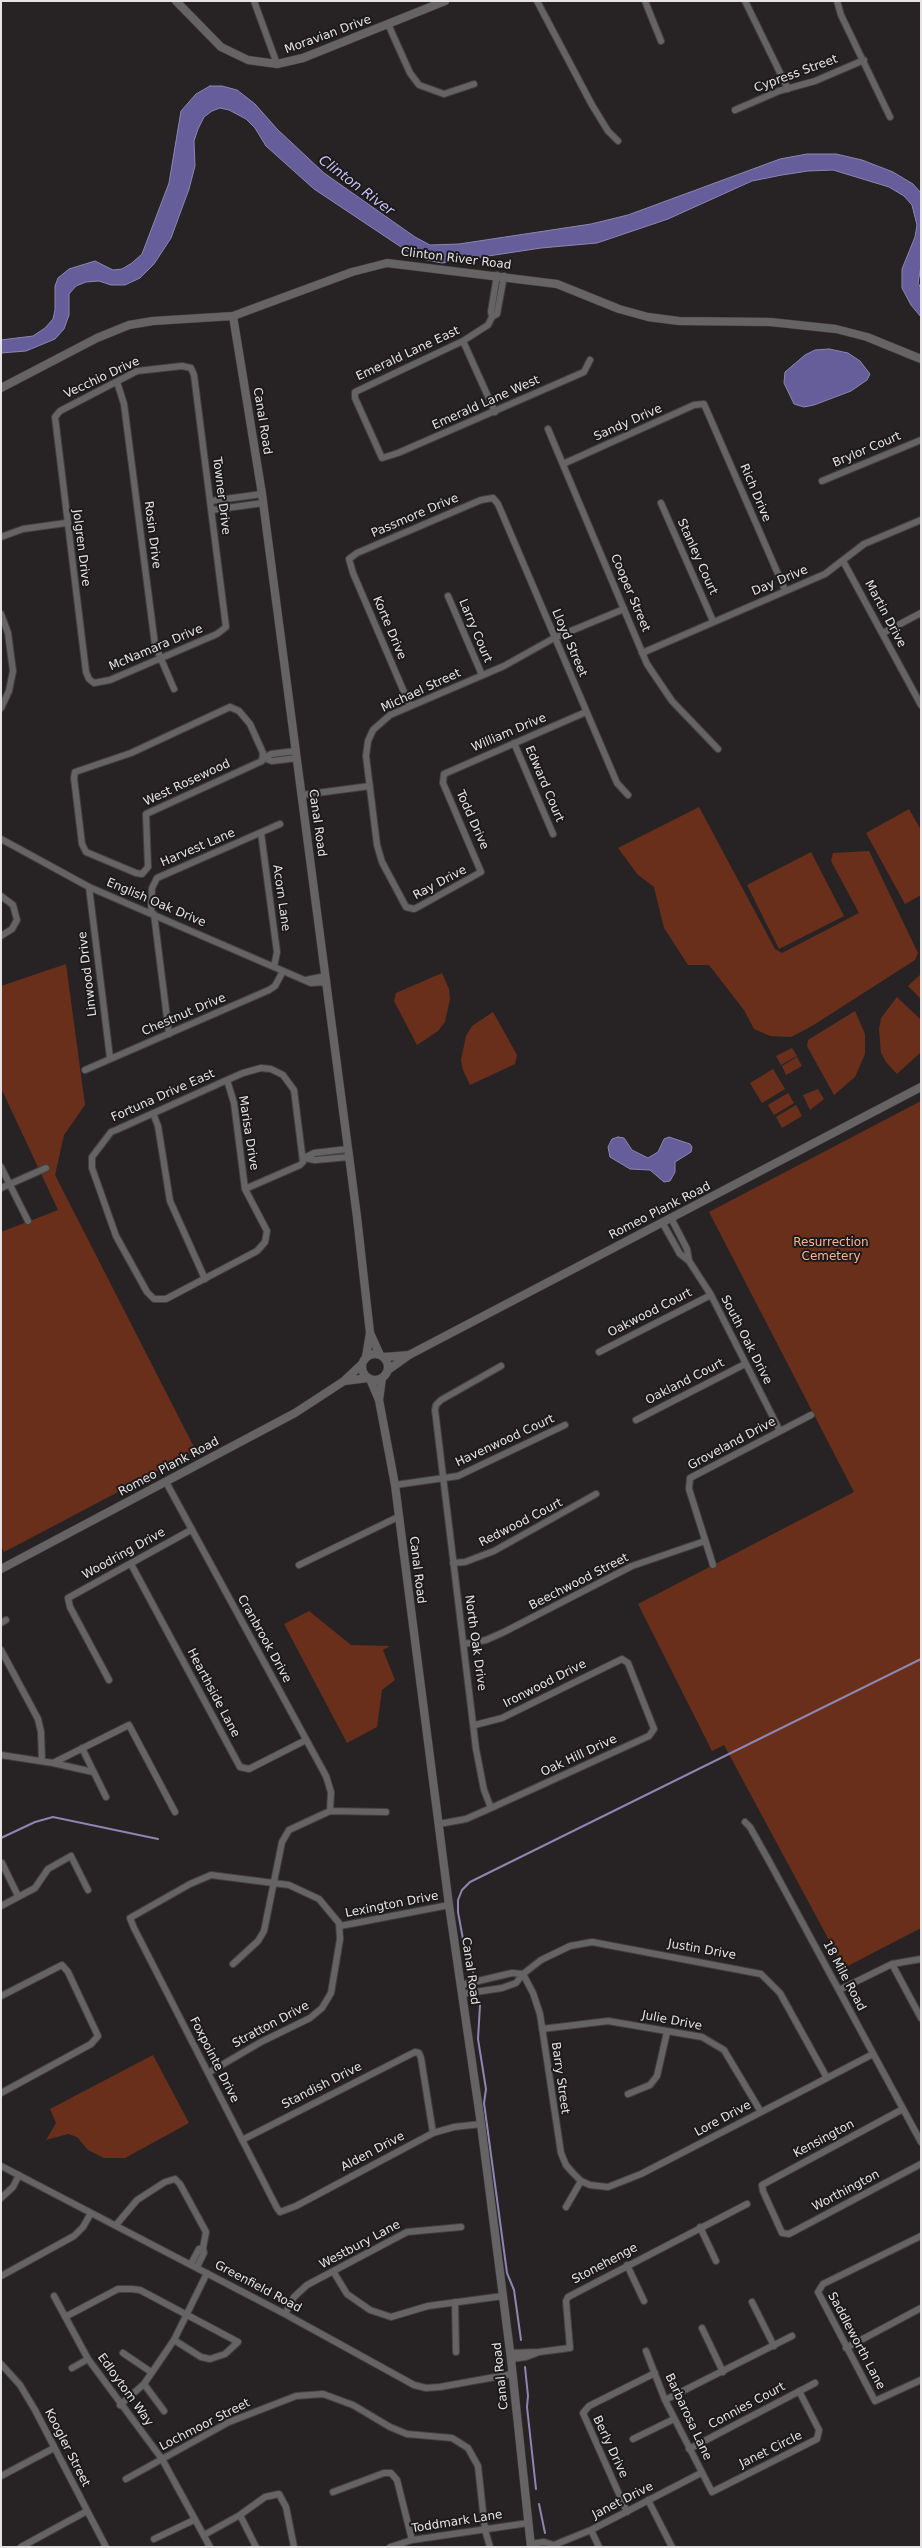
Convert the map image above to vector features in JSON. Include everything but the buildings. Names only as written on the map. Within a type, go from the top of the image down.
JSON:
[{"type":"street","name":"Moravian Drive","points":[[176,1],[211,39],[225,50],[248,60],[277,64],[303,58],[445,1]]},
{"type":"street","points":[[254,1],[277,64]]},
{"type":"street","points":[[537,1],[592,105],[608,131],[618,141]]},
{"type":"street","points":[[645,1],[661,41]]},
{"type":"street","points":[[745,1],[788,89]]},
{"type":"street","points":[[837,1],[840,14],[864,60],[890,118]]},
{"type":"street","points":[[388,24],[410,73],[419,85],[444,94],[474,84]]},
{"type":"street","name":"Cypress Street","points":[[735,110],[788,89],[815,81],[864,60]]},
{"type":"street","name":"Clinton River Road","points":[[1,388],[97,338],[129,325],[153,321],[233,316],[378,264],[391,263],[501,276],[570,288],[619,309],[648,317],[678,321],[770,322],[836,329],[867,337],[921,359]]},
{"type":"street","name":"Emerald Lane East","points":[[382,458],[355,398],[355,392],[464,341],[488,325],[492,317],[491,312],[501,276]]},
{"type":"street","name":"Canal Road","points":[[233,316],[262,494],[349,1153],[370,1333],[364,1360]]},
{"type":"street","points":[[464,341],[495,412]]},
{"type":"street","name":"Emerald Lane West","points":[[382,458],[495,412],[584,372],[590,360]]},
{"type":"street","name":"Vecchio Drive","points":[[55,414],[137,371],[150,368],[182,366],[191,368]]},
{"type":"street","name":"Towner Drive","points":[[191,368],[194,374],[226,627]]},
{"type":"street","name":"Rosin Drive","points":[[117,382],[124,400],[155,645],[174,689]]},
{"type":"street","name":"Sandy Drive","points":[[563,464],[694,405],[704,404]]},
{"type":"street","name":"Rich Drive","points":[[704,404],[785,590]]},
{"type":"street","name":"Jolgren Drive","points":[[55,414],[66,523],[86,672],[92,682]]},
{"type":"street","name":"Cooper Street","points":[[548,429],[642,652],[664,691],[718,749]]},
{"type":"street","name":"Brylor Court","points":[[822,481],[921,440]]},
{"type":"street","points":[[211,501],[262,494]]},
{"type":"street","name":"Passmore Drive","points":[[349,559],[356,553],[481,500],[492,498]]},
{"type":"street","name":"Lloyd Street","points":[[492,498],[498,504],[617,783],[628,795]]},
{"type":"street","name":"Stanley Court","points":[[660,502],[713,621]]},
{"type":"street","points":[[212,510],[263,503]]},
{"type":"street","name":"Day Drive","points":[[642,652],[824,574],[864,544],[921,520]]},
{"type":"street","points":[[1,538],[23,529],[66,523]]},
{"type":"street","name":"Korte Drive","points":[[349,559],[352,573],[410,706]]},
{"type":"street","name":"Martin Drive","points":[[843,561],[921,705]]},
{"type":"street","name":"Larry Court","points":[[448,596],[482,675]]},
{"type":"street","name":"Michael Street","points":[[409,909],[404,903],[379,854],[366,756],[370,736],[382,720],[504,666],[554,638],[624,608]]},
{"type":"street","points":[[883,633],[921,613]]},
{"type":"street","points":[[1,614],[8,633],[13,671],[9,690],[1,708]]},
{"type":"street","name":"McNamara Drive","points":[[92,682],[110,680],[217,634],[226,627]]},
{"type":"street","name":"West Rosewood","points":[[230,707],[236,708],[246,718],[264,758],[260,763],[146,814],[148,868],[145,872],[136,873],[90,854],[83,848],[74,775],[82,768],[131,752],[230,707]]},
{"type":"street","name":"William Drive","points":[[443,777],[446,772],[586,712]]},
{"type":"street","name":"Edward Court","points":[[514,743],[553,834]]},
{"type":"street","points":[[264,758],[272,761],[297,754]]},
{"type":"street","name":"Todd Drive","points":[[443,777],[481,872]]},
{"type":"street","points":[[302,795],[370,786]]},
{"type":"street","name":"Harvest Lane","points":[[169,1034],[153,914],[152,888],[158,878],[280,824]]},
{"type":"street","name":"Acorn Lane","points":[[261,833],[277,952],[274,967]]},
{"type":"street","name":"English Oak Drive","points":[[1,838],[27,855],[89,886],[283,971],[311,983],[327,979]]},
{"type":"street","name":"Ray Drive","points":[[409,909],[418,907],[481,872]]},
{"type":"street","name":"Linwood Drive","points":[[89,886],[110,1058]]},
{"type":"street","points":[[1,896],[13,905],[17,920],[12,929],[1,936]]},
{"type":"street","name":"Chestnut Drive","points":[[85,1070],[269,990],[278,982],[283,971]]},
{"type":"street","name":"Fortuna Drive East","points":[[205,1279],[166,1299],[154,1299],[147,1292],[118,1239],[92,1168],[91,1161],[98,1148],[111,1132],[243,1073],[256,1069],[271,1069],[283,1075],[290,1083],[296,1095],[304,1158]]},
{"type":"street","name":"Marisa Drive","points":[[227,1080],[234,1103],[245,1189]]},
{"type":"street","name":"Romeo Plank Road","points":[[388,1370],[409,1355],[921,1087]]},
{"type":"street","points":[[153,1113],[158,1126],[170,1201],[205,1279],[257,1252],[265,1242],[267,1229],[245,1189],[300,1165],[304,1158],[315,1160],[349,1153]]},
{"type":"street","points":[[1,1167],[28,1220]]},
{"type":"street","points":[[1,1188],[46,1168]]},
{"type":"street","name":"South Oak Drive","points":[[670,1218],[687,1249],[689,1261]]},
{"type":"street","name":"South Oak Drive","points":[[662,1222],[680,1254],[689,1261],[711,1295],[780,1431]]},
{"type":"street","name":"Oakwood Court","points":[[599,1352],[711,1295]]},
{"type":"street","name":"Canal Road","points":[[370,1333],[382,1356]]},
{"type":"street","name":"Romeo Plank Road","points":[[382,1356],[409,1355]]},
{"type":"street","points":[[382,1356],[388,1370],[382,1378],[369,1378],[362,1372],[364,1360],[382,1356]]},
{"type":"street","name":"Romeo Plank Road","points":[[1,1569],[295,1412],[344,1381],[364,1360]]},
{"type":"street","name":"Oakland Court","points":[[636,1420],[745,1364]]},
{"type":"street","name":"North Oak Drive","points":[[491,1808],[480,1770],[442,1480],[436,1405],[501,1366]]},
{"type":"street","name":"Canal Road","points":[[369,1378],[379,1400],[395,1486],[449,1905],[481,2124],[503,2296],[531,2545]]},
{"type":"street","name":"Romeo Plank Road","points":[[344,1381],[369,1378]]},
{"type":"street","name":"Canal Road","points":[[379,1400],[382,1378]]},
{"type":"street","name":"Groveland Drive","points":[[713,1565],[689,1489],[690,1478],[811,1415]]},
{"type":"street","name":"Havenwood Court","points":[[395,1486],[442,1480],[478,1468],[565,1425]]},
{"type":"street","name":"Cranbrook Drive","points":[[166,1482],[329,1784],[330,1811]]},
{"type":"street","name":"Redwood Court","points":[[453,1563],[465,1562],[494,1551],[596,1494]]},
{"type":"street","points":[[299,1565],[398,1517]]},
{"type":"street","name":"Woodring Drive","points":[[110,1680],[70,1607],[68,1598],[191,1530]]},
{"type":"street","name":"Beechwood Street","points":[[464,1644],[486,1640],[504,1632],[632,1566],[705,1541]]},
{"type":"street","name":"Hearthside Lane","points":[[131,1564],[240,1767],[249,1769],[306,1740]]},
{"type":"street","points":[[1,1650],[40,1725],[42,1761]]},
{"type":"street","name":"Oak Hill Drive","points":[[439,1824],[466,1819],[653,1733],[653,1723],[628,1663],[624,1659]]},
{"type":"street","name":"Ironwood Drive","points":[[475,1725],[502,1718],[616,1660],[624,1659]]},
{"type":"street","points":[[53,1763],[129,1725],[175,1812]]},
{"type":"street","points":[[82,1748],[106,1797]]},
{"type":"street","points":[[1,1755],[53,1763],[93,1772]]},
{"type":"street","points":[[233,1964],[261,1937],[267,1923],[282,1842],[289,1830],[330,1811],[386,1812]]},
{"type":"street","name":"18 Mile Road","points":[[745,1822],[754,1833],[921,2142]]},
{"type":"street","points":[[1,1906],[37,1885],[48,1869],[71,1856],[88,1890]]},
{"type":"street","points":[[2,1863],[18,1896]]},
{"type":"street","name":"Foxpointe Drive","points":[[275,1883],[211,1876],[190,1884],[130,1918],[271,2198],[280,2212]]},
{"type":"street","points":[[275,1883],[298,1888],[314,1895],[334,1914],[340,1926]]},
{"type":"street","name":"Lexington Drive","points":[[340,1926],[449,1905]]},
{"type":"street","name":"Stratton Drive","points":[[208,2073],[260,2042],[310,2018],[322,2008],[331,1993],[340,1939],[340,1926]]},
{"type":"street","name":"Justin Drive","points":[[462,1994],[516,1983],[523,1974],[541,1960],[570,1946],[592,1942],[761,1974],[780,1993],[827,2078]]},
{"type":"street","points":[[840,1990],[892,1964],[921,1959]]},
{"type":"street","points":[[892,1964],[921,2018]]},
{"type":"street","points":[[1,1996],[62,1965],[68,1972],[98,2036],[92,2044],[1,2093]]},
{"type":"street","points":[[461,1985],[512,1973],[523,1974]]},
{"type":"street","name":"Barry Street","points":[[523,1974],[535,1999],[542,2029],[557,2140],[566,2165],[581,2181]]},
{"type":"street","points":[[478,1982],[479,1991]]},
{"type":"street","name":"Julie Drive","points":[[542,2029],[598,2020],[702,2038],[724,2050],[761,2112]]},
{"type":"street","points":[[628,2094],[650,2085],[657,2076],[667,2032]]},
{"type":"street","name":"Standish Drive","points":[[242,2140],[412,2053],[419,2053],[421,2058],[433,2133]]},
{"type":"street","name":"Lore Drive","points":[[581,2181],[599,2187],[620,2184],[873,2054]]},
{"type":"street","name":"Kensington","points":[[782,2233],[762,2191],[762,2185],[903,2109]]},
{"type":"street","name":"Alden Drive","points":[[280,2212],[433,2133],[454,2127],[481,2124]]},
{"type":"street","name":"Worthington","points":[[782,2233],[789,2234],[921,2164]]},
{"type":"street","name":"Greenfield Road","points":[[1,2166],[285,2314],[414,2385],[426,2388],[440,2387],[512,2374]]},
{"type":"street","points":[[1,2198],[13,2187],[19,2175]]},
{"type":"street","points":[[116,2225],[137,2200],[165,2182],[175,2179],[180,2184],[206,2232],[204,2253],[194,2266]]},
{"type":"street","points":[[566,2207],[581,2181]]},
{"type":"street","name":"Stonehenge","points":[[510,2356],[570,2348],[566,2301],[568,2297],[747,2204]]},
{"type":"street","points":[[1,2276],[74,2236],[83,2227],[91,2213]]},
{"type":"street","name":"Westbury Lane","points":[[285,2314],[300,2291],[333,2271],[407,2232],[461,2227]]},
{"type":"street","points":[[700,2227],[716,2261]]},
{"type":"street","points":[[919,2237],[921,2245]]},
{"type":"street","name":"Saddleworth Lane","points":[[919,2237],[823,2284],[818,2292],[875,2401],[921,2380]]},
{"type":"street","points":[[627,2265],[644,2301]]},
{"type":"street","points":[[333,2271],[347,2294],[370,2310],[382,2315],[401,2315],[428,2306],[503,2296]]},
{"type":"street","points":[[120,2405],[144,2384],[174,2340],[207,2273]]},
{"type":"street","points":[[65,2317],[118,2289],[140,2290],[238,2342],[225,2354],[210,2359],[202,2357],[174,2340]]},
{"type":"street","name":"Edloytom Way","points":[[54,2296],[88,2359],[120,2405],[162,2459],[210,2547]]},
{"type":"street","points":[[454,2302],[456,2352]]},
{"type":"street","points":[[752,2302],[774,2346]]},
{"type":"street","points":[[846,2348],[921,2308]]},
{"type":"street","points":[[702,2328],[723,2372]]},
{"type":"street","points":[[665,2400],[792,2336]]},
{"type":"street","name":"Barbarosa Lane","points":[[646,2351],[665,2400],[712,2492]]},
{"type":"street","points":[[123,2353],[151,2372]]},
{"type":"street","points":[[72,2368],[88,2359]]},
{"type":"street","name":"Koogler Street","points":[[1,2364],[30,2401],[106,2547]]},
{"type":"street","name":"Berly Drive","points":[[627,2512],[583,2413],[589,2406],[655,2373]]},
{"type":"street","name":"Connies Court","points":[[689,2450],[815,2383]]},
{"type":"street","points":[[144,2384],[164,2411]]},
{"type":"street","name":"Janet Circle","points":[[712,2492],[817,2439],[819,2430],[799,2391]]},
{"type":"street","name":"Lochmoor Street","points":[[126,2479],[229,2422],[296,2396],[323,2394],[353,2405],[390,2427],[408,2434],[452,2438],[468,2448],[478,2466],[485,2530],[490,2547]]},
{"type":"street","points":[[633,2440],[674,2419]]},
{"type":"street","points":[[1,2476],[54,2448]]},
{"type":"street","points":[[333,2492],[384,2473],[391,2473],[397,2480],[412,2540]]},
{"type":"street","name":"Janet Drive","points":[[531,2545],[544,2542],[552,2546],[591,2530],[701,2473]]},
{"type":"street","points":[[204,2535],[240,2515],[265,2497],[279,2494],[286,2507],[294,2547]]},
{"type":"street","points":[[648,2500],[672,2547]]},
{"type":"street","points":[[21,2547],[87,2511]]},
{"type":"street","points":[[240,2515],[256,2547]]},
{"type":"street","points":[[154,2539],[194,2520]]},
{"type":"street","name":"Toddmark Lane","points":[[390,2547],[412,2540],[528,2523]]},
{"type":"street","points":[[591,2530],[599,2547]]},
{"type":"green space","points":[[699,807],[775,949],[782,953],[859,913],[831,861],[833,853],[869,851],[918,953],[915,960],[812,1026],[791,1037],[770,1036],[754,1029],[744,1010],[709,965],[688,965],[664,928],[654,887],[638,875],[618,848]]},
{"type":"green space","points":[[909,809],[921,830],[921,895],[905,904],[866,833]]},
{"type":"green space","points":[[811,852],[844,916],[779,949],[747,885]]},
{"type":"green space","points":[[66,964],[85,1105],[64,1135],[55,1175],[196,1451],[4,1552],[1,1546],[1,1232],[58,1210],[1,1088],[1,986]]},
{"type":"green space","points":[[442,973],[449,989],[450,999],[445,1022],[438,1031],[417,1045],[394,1001],[396,993]]},
{"type":"green space","points":[[921,974],[921,999],[908,986]]},
{"type":"green space","points":[[897,997],[921,1020],[921,1052],[897,1074],[881,1053],[879,1029],[881,1018]]},
{"type":"green space","points":[[855,1011],[865,1034],[865,1054],[855,1077],[834,1095],[807,1046],[808,1040]]},
{"type":"green space","points":[[493,1012],[517,1055],[515,1064],[470,1085],[463,1070],[461,1060],[466,1036],[472,1026]]},
{"type":"green space","points":[[792,1048],[797,1056],[781,1065],[776,1056]]},
{"type":"green space","points":[[797,1057],[802,1066],[786,1075],[782,1066]]},
{"type":"green space","points":[[773,1069],[785,1089],[762,1103],[750,1083]]},
{"type":"green space","points":[[818,1089],[824,1099],[810,1110],[803,1095]]},
{"type":"green space","points":[[788,1093],[794,1103],[774,1115],[768,1105]]},
{"type":"green space","name":"Resurrection Cemetery","points":[[921,1101],[921,1928],[844,1968],[724,1745],[712,1751],[638,1604],[854,1492],[709,1212]]},
{"type":"green space","points":[[796,1105],[802,1116],[782,1128],[776,1117]]},
{"type":"green space","points":[[309,1611],[351,1645],[390,1646],[383,1650],[395,1680],[382,1690],[377,1727],[347,1743],[284,1624]]},
{"type":"green space","points":[[153,2055],[189,2123],[125,2158],[104,2158],[88,2150],[77,2137],[68,2134],[46,2140],[56,2123],[50,2109]]},
{"type":"shaded area","points":[[210,86],[222,86],[237,90],[255,104],[277,129],[324,173],[415,237],[430,245],[459,244],[591,224],[628,215],[780,159],[807,154],[836,154],[862,160],[893,172],[913,184],[921,193],[921,266],[918,283],[921,288],[921,317],[911,305],[902,288],[902,269],[915,237],[917,225],[912,205],[904,196],[889,187],[833,170],[808,171],[752,181],[668,219],[597,243],[541,248],[442,263],[427,260],[407,251],[314,189],[266,146],[255,128],[246,119],[229,110],[220,108],[204,117],[198,129],[194,141],[195,166],[189,189],[171,238],[154,264],[140,278],[125,285],[111,285],[99,281],[86,282],[76,286],[69,294],[69,315],[64,329],[55,339],[26,351],[1,353],[1,340],[33,336],[45,328],[53,319],[55,286],[58,278],[69,269],[95,261],[113,270],[122,269],[142,254],[169,183],[181,111],[196,94]]},
{"type":"shaded area","points":[[829,349],[848,353],[860,361],[870,374],[867,380],[851,391],[814,405],[804,407],[794,404],[784,383],[785,372],[805,355],[815,350]]},
{"type":"shaded area","points":[[669,1137],[690,1144],[692,1147],[691,1152],[675,1162],[675,1172],[670,1181],[664,1182],[650,1170],[630,1169],[610,1157],[608,1147],[612,1139],[624,1138],[632,1150],[648,1158],[658,1152],[664,1139]]},
{"type":"waterway","points":[[473,1972],[467,1961],[458,1912],[458,1900],[462,1890],[470,1882],[921,1659]]},
{"type":"waterway","points":[[1,1838],[35,1822],[53,1817],[158,1839]]},
{"type":"waterway","points":[[480,2005],[478,2039],[486,2089],[484,2103],[507,2273],[514,2290],[521,2340]]},
{"type":"waterway","points":[[525,2367],[528,2396],[527,2407],[536,2489]]},
{"type":"waterway","points":[[539,2504],[545,2533]]},
{"type":"water label","name":"Clinton River","points":[[356,186]]}]
